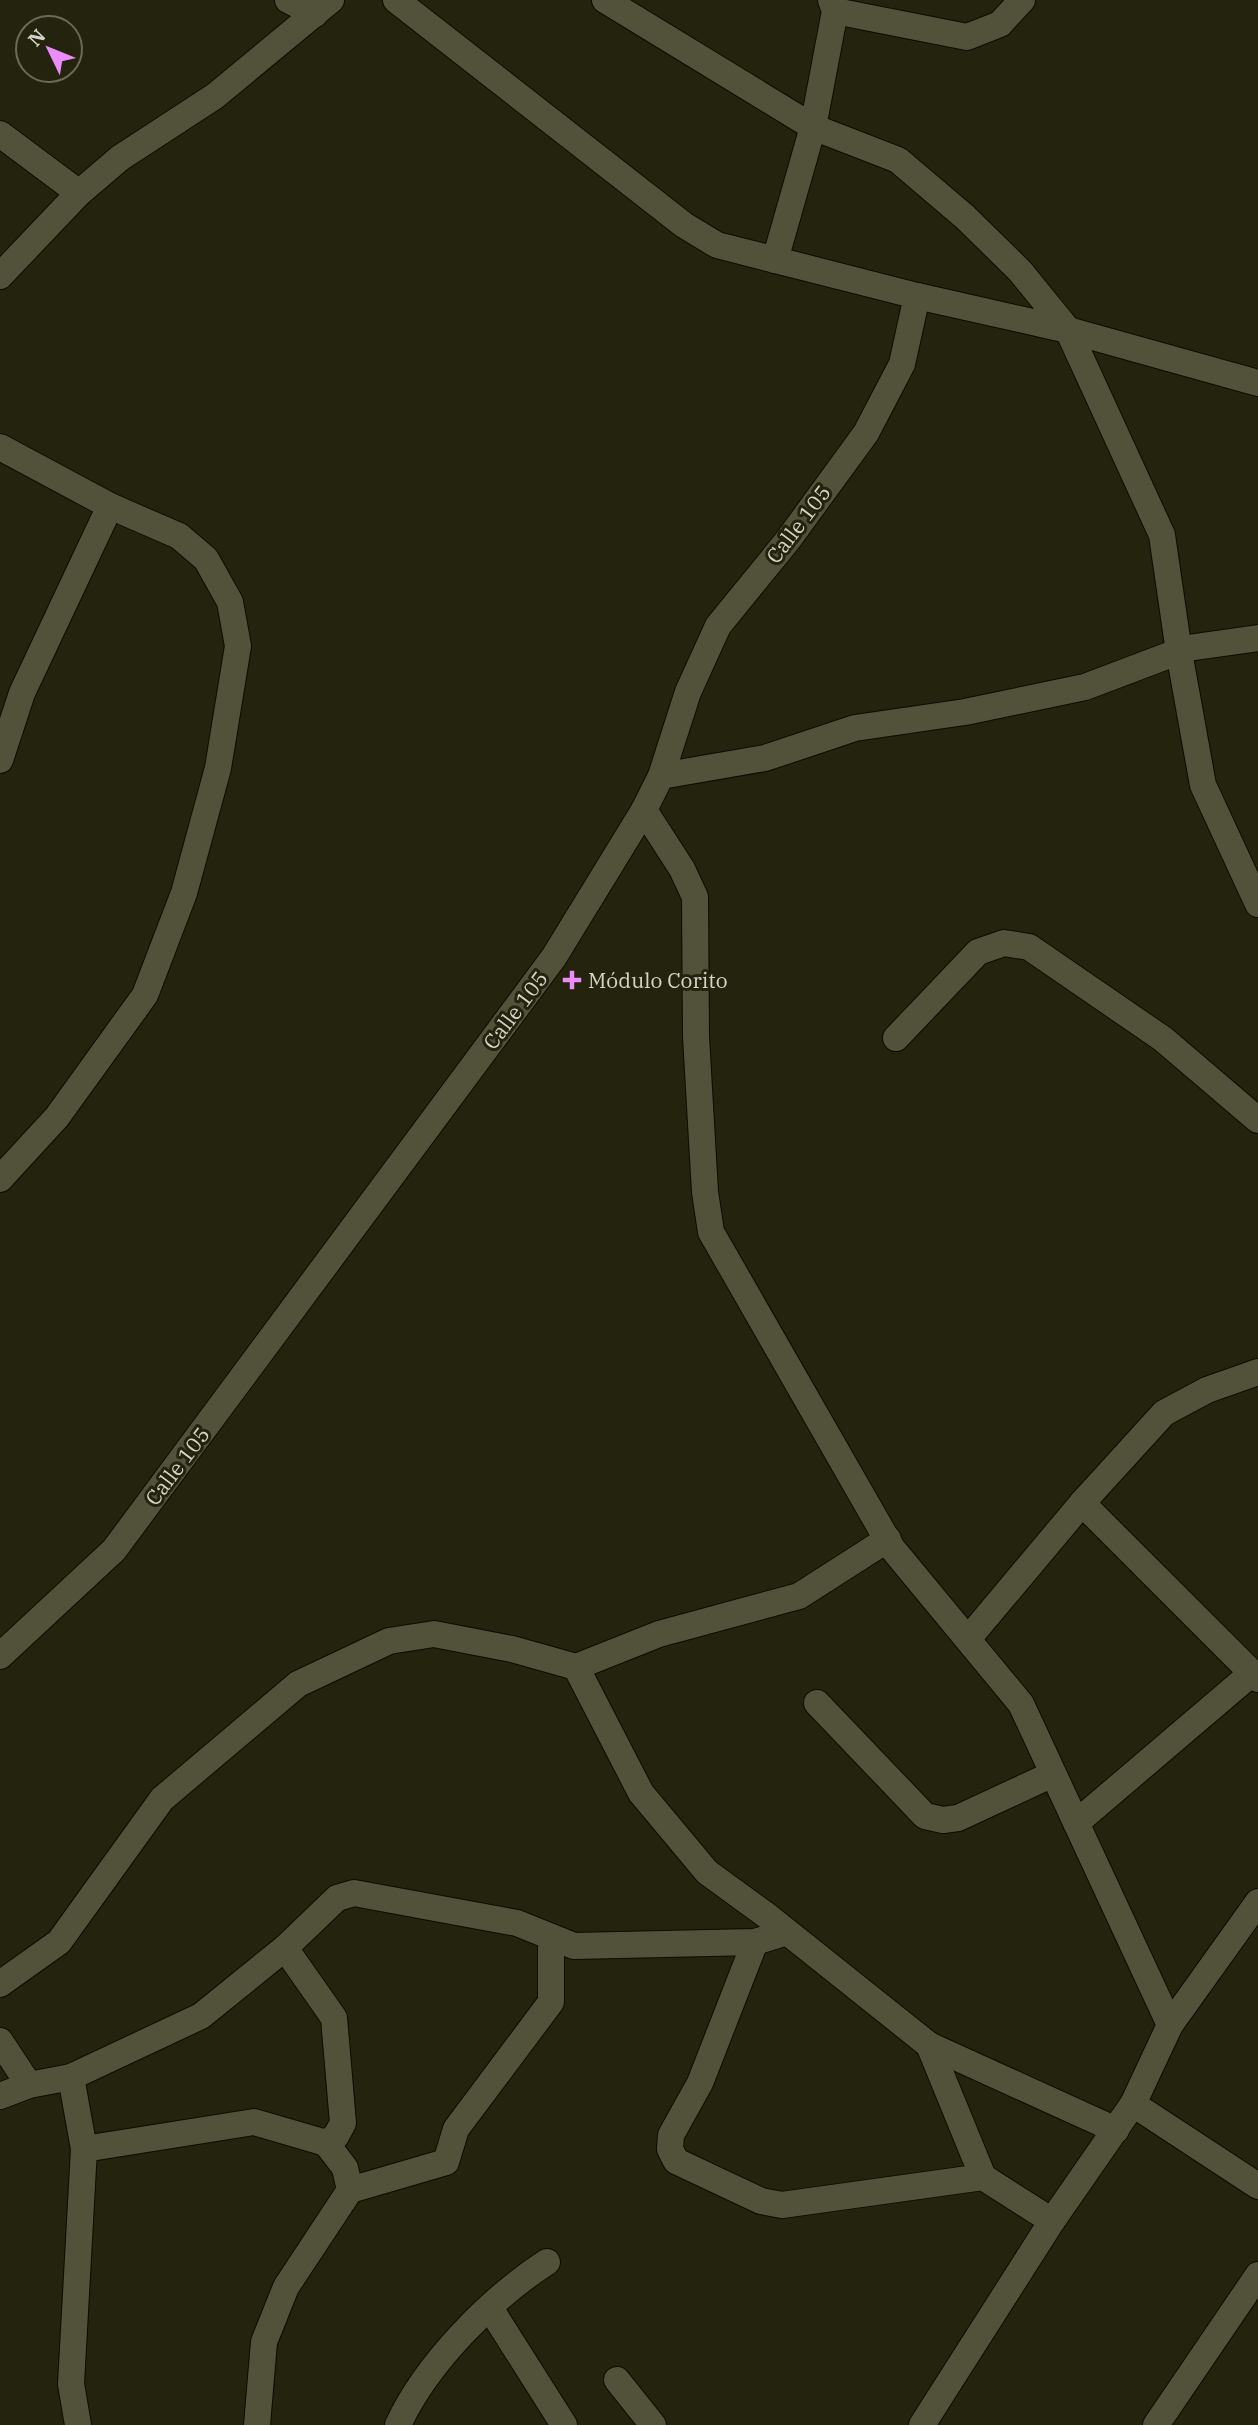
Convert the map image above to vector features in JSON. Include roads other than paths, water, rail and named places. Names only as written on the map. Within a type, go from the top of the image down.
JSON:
[{"type":"street","points":[[288,0],[323,7]]},
{"type":"street","points":[[396,0],[684,225],[717,245],[917,296],[1068,330],[1258,383]]},
{"type":"street","points":[[605,0],[813,127],[898,160],[965,217],[1020,271],[1068,330],[1161,535],[1203,785],[1258,904]]},
{"type":"street","points":[[775,260],[813,127],[833,6],[967,37],[1000,24],[1022,0]]},
{"type":"street","points":[[0,276],[79,193],[120,158],[215,96],[323,7]]},
{"type":"street","points":[[0,134],[79,193]]},
{"type":"street","name":"Calle 105","points":[[0,1656],[114,1550],[554,957],[644,810],[661,776],[688,692],[718,626],[788,540],[866,433],[902,364],[917,296]]},
{"type":"street","points":[[0,447],[110,506],[179,536],[206,559],[230,602],[238,646],[218,768],[184,893],[145,995],[57,1117],[0,1179]]},
{"type":"street","points":[[0,760],[22,692],[110,506]]},
{"type":"street","points":[[661,776],[765,758],[856,728],[965,712],[1085,687],[1188,648],[1258,638]]},
{"type":"street","points":[[644,810],[682,869],[695,897],[696,1037],[705,1192],[711,1232],[888,1539],[1021,1704],[1170,2025]]},
{"type":"street","points":[[896,1038],[978,951],[1004,943],[1029,947],[1163,1039],[1258,1119]]},
{"type":"street","points":[[968,1639],[1082,1503],[1164,1413],[1207,1390],[1258,1372]]},
{"type":"street","points":[[1076,1823],[1255,1676],[1082,1503]]},
{"type":"street","points":[[0,1984],[59,1942],[162,1799],[298,1684],[389,1641],[434,1634],[513,1649],[576,1667],[659,1634],[799,1596],[888,1539]]},
{"type":"street","points":[[576,1667],[641,1793],[707,1872],[929,2045],[1116,2130]]},
{"type":"street","points":[[817,1703],[925,1816],[943,1820],[958,1818],[1053,1774]]},
{"type":"street","points":[[0,2096],[29,2085],[71,2077],[201,2016],[285,1948],[337,1898],[354,1893],[517,1923],[574,1946],[755,1941],[786,1932]]},
{"type":"street","points":[[922,2425],[1052,2221],[1133,2104],[1170,2025],[1258,1902]]},
{"type":"street","points":[[257,2425],[264,2342],[286,2287],[350,2190],[446,2162],[456,2129],[551,2002],[551,1937]]},
{"type":"street","points":[[755,1941],[700,2083],[671,2135],[670,2149],[676,2161],[761,2201],[782,2206],[983,2177]]},
{"type":"street","points":[[285,1948],[334,2018],[343,2123],[336,2136],[326,2143]]},
{"type":"street","points":[[0,2041],[29,2085]]},
{"type":"street","points":[[929,2045],[983,2177],[1052,2221]]},
{"type":"street","points":[[71,2077],[84,2149],[71,2384],[78,2425]]},
{"type":"street","points":[[1133,2104],[1258,2186]]},
{"type":"street","points":[[84,2149],[254,2122],[326,2143],[345,2168],[350,2190]]},
{"type":"street","points":[[398,2425],[409,2400],[449,2347],[521,2278],[547,2262]]},
{"type":"street","points":[[1156,2425],[1258,2275]]},
{"type":"street","points":[[490,2308],[564,2425]]},
{"type":"street","points":[[617,2380],[653,2425]]},
{"type":"street","points":[[409,2400],[425,2425]]},
{"type":"place","name":"Módulo Corito","points":[[572,980]]}]
